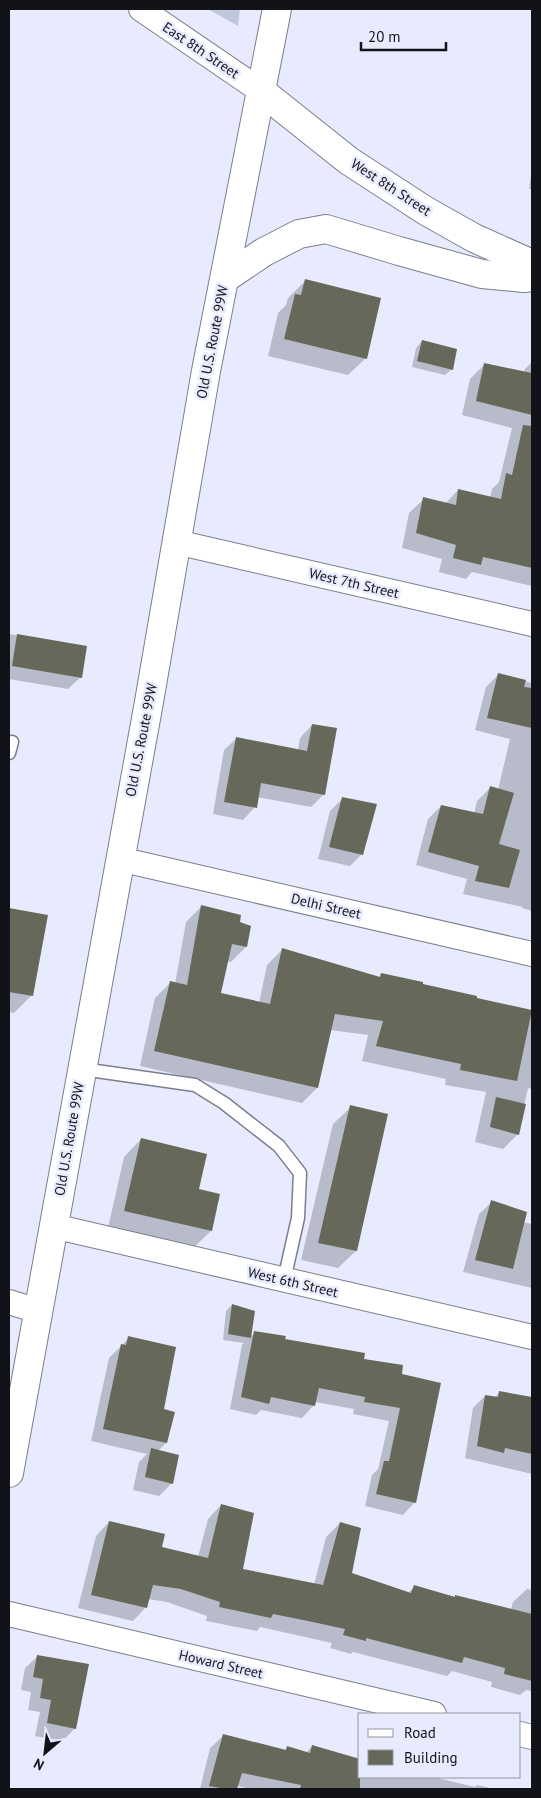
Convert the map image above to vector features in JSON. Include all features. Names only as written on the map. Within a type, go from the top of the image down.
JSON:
[{"type":"main road","name":"Old U.S. Route 99W","points":[[9,1473],[176,542],[224,280],[277,9]]},
{"type":"main road","name":"West 8th Street","points":[[261,91],[349,161],[426,211],[474,238],[532,264]]},
{"type":"main road","points":[[224,280],[264,252],[299,234],[326,229],[482,274],[524,278],[532,276]]},
{"type":"street","name":"East 8th Street","points":[[141,9],[261,91]]},
{"type":"street","name":"West 7th Street","points":[[176,542],[532,624]]},
{"type":"street","name":"Delhi Street","points":[[119,858],[532,954]]},
{"type":"street","name":"West 6th Street","points":[[53,1226],[532,1337]]},
{"type":"street","points":[[9,1302],[38,1311]]},
{"type":"street","name":"Howard Street","points":[[9,1614],[430,1713]]},
{"type":"lane","points":[[82,1069],[195,1085],[224,1102],[279,1146],[300,1173],[298,1218],[284,1280]]},
{"type":"shaded area","points":[[208,9],[240,9],[238,26]]},
{"type":"building","points":[[305,279],[381,298],[367,359],[284,339],[295,294],[301,295]]},
{"type":"building","points":[[422,340],[457,349],[453,370],[417,361]]},
{"type":"building","points":[[484,363],[532,373],[532,415],[476,401]]},
{"type":"building","points":[[523,425],[532,426],[532,568],[483,557],[481,565],[453,558],[456,545],[416,533],[423,497],[456,505],[458,489],[501,499],[506,473],[512,475]]},
{"type":"building","points":[[17,634],[87,646],[82,678],[12,666]]},
{"type":"building","points":[[498,673],[526,680],[524,687],[532,688],[532,728],[487,718]]},
{"type":"building","points":[[312,724],[337,728],[325,795],[261,783],[257,808],[224,802],[236,737],[307,751]]},
{"type":"building","points":[[490,786],[514,793],[499,844],[520,850],[509,888],[475,881],[479,866],[428,852],[441,805],[483,814]]},
{"type":"building","points":[[342,797],[377,804],[363,855],[329,847]]},
{"type":"building","points":[[201,905],[241,915],[240,922],[251,926],[247,947],[232,944],[221,993],[270,1004],[282,948],[380,977],[381,973],[423,982],[423,984],[477,996],[477,998],[532,1010],[517,1081],[460,1070],[461,1064],[376,1046],[383,1021],[335,1014],[318,1088],[154,1051],[170,981],[187,985]]},
{"type":"building","points":[[9,908],[48,915],[33,996],[9,992]]},
{"type":"building","points":[[496,1097],[526,1104],[519,1135],[490,1127]]},
{"type":"building","points":[[350,1105],[388,1114],[357,1251],[318,1243]]},
{"type":"building","points":[[141,1138],[207,1154],[199,1189],[220,1194],[212,1231],[124,1211]]},
{"type":"building","points":[[491,1200],[527,1212],[513,1269],[475,1260]]},
{"type":"building","points":[[232,1304],[255,1311],[251,1338],[228,1334]]},
{"type":"building","points":[[254,1331],[286,1336],[285,1339],[365,1353],[364,1359],[403,1365],[402,1374],[441,1383],[416,1503],[376,1494],[384,1461],[389,1461],[400,1408],[364,1402],[365,1397],[319,1388],[315,1406],[271,1397],[269,1404],[241,1397]]},
{"type":"building","points":[[128,1336],[176,1347],[164,1409],[175,1412],[167,1443],[103,1429],[121,1344],[126,1345]]},
{"type":"building","points":[[499,1391],[532,1397],[532,1454],[505,1448],[504,1453],[477,1446],[485,1395],[498,1397]]},
{"type":"building","points":[[151,1448],[179,1455],[173,1484],[145,1477]]},
{"type":"building","points":[[221,1504],[254,1513],[243,1569],[323,1585],[340,1522],[361,1528],[352,1573],[411,1593],[414,1585],[455,1597],[455,1595],[532,1614],[532,1681],[504,1674],[505,1668],[464,1657],[462,1663],[366,1638],[366,1641],[343,1635],[345,1629],[273,1614],[271,1618],[219,1607],[220,1602],[181,1589],[153,1585],[147,1608],[91,1595],[109,1521],[165,1534],[162,1547],[208,1558]]},
{"type":"building","points":[[37,1655],[89,1664],[76,1729],[47,1723],[51,1700],[40,1698],[43,1679],[33,1677]]},
{"type":"building","points":[[223,1734],[286,1750],[287,1746],[310,1753],[312,1745],[358,1758],[360,1789],[300,1789],[301,1785],[242,1773],[237,1789],[209,1786]]}]
